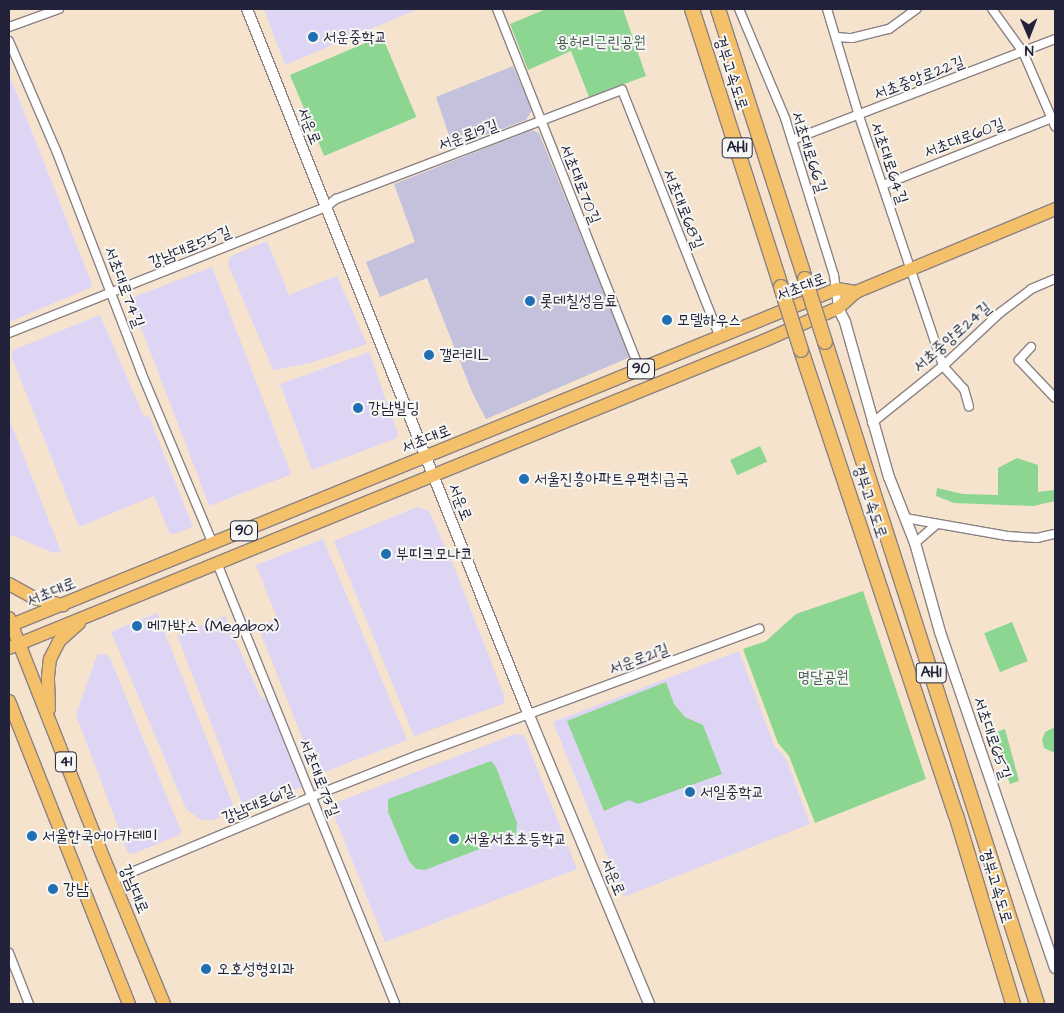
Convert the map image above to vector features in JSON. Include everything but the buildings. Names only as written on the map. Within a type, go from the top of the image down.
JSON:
[{"type":"highway","name":"경부고속도로","points":[[692,9],[801,350],[956,815],[1013,1004]]},
{"type":"highway","name":"경부고속도로","points":[[718,9],[1037,1004]]},
{"type":"main road","name":"서초대로","points":[[14,646],[760,342],[838,308],[856,292],[1055,209]]},
{"type":"main road","name":"서초대로","points":[[10,623],[63,605],[837,289],[856,292]]},
{"type":"main road","points":[[9,584],[34,598],[63,605]]},
{"type":"main road","points":[[49,718],[48,668],[54,650],[59,640],[91,614]]},
{"type":"main road","name":"강남대로","points":[[10,623],[14,646],[49,718],[112,880],[164,1004]]},
{"type":"main road","name":"41","points":[[9,701],[129,1004]]},
{"type":"main road","points":[[9,714],[18,726]]},
{"type":"street","points":[[9,28],[59,9]]},
{"type":"street","name":"서운로","points":[[247,9],[529,715],[649,1004]]},
{"type":"street","name":"서초대로70길","points":[[497,9],[640,370]]},
{"type":"street","name":"서초대로66길","points":[[739,9],[792,140],[837,289],[838,308]]},
{"type":"street","name":"서초대로64길","points":[[827,9],[858,116],[883,185],[909,269]]},
{"type":"street","points":[[836,37],[852,38],[889,29],[917,9]]},
{"type":"street","points":[[992,9],[1024,52],[1054,120]]},
{"type":"street","name":"서초중앙로22길","points":[[792,140],[1055,39]]},
{"type":"street","name":"서초대로74길","points":[[9,40],[56,150],[142,372],[213,544]]},
{"type":"street","name":"서운로19길","points":[[326,207],[336,199],[541,123],[622,90]]},
{"type":"street","name":"서초대로68길","points":[[622,90],[720,337]]},
{"type":"street","name":"서초대로60길","points":[[883,185],[1054,120]]},
{"type":"street","name":"강남대로55길","points":[[9,334],[326,207]]},
{"type":"street","points":[[909,269],[943,366],[964,389],[969,406]]},
{"type":"street","name":"서초중앙로24길","points":[[872,423],[943,366],[1001,312],[1031,289],[1055,278]]},
{"type":"street","name":"서초대로65길","points":[[838,308],[845,322],[872,423],[889,477],[915,543],[940,632],[1055,968]]},
{"type":"street","points":[[1031,347],[1019,360],[1055,398]]},
{"type":"street","points":[[905,518],[936,525],[1014,537],[1037,538],[1055,534]]},
{"type":"street","points":[[915,543],[936,525]]},
{"type":"street","name":"서초대로73길","points":[[217,563],[395,1004]]},
{"type":"street","name":"서운로21길","points":[[529,715],[758,629]]},
{"type":"street","name":"강남대로61길","points":[[112,880],[311,797],[529,715]]},
{"type":"street","points":[[9,953],[29,1004]]},
{"type":"shaded area","name":"서운중학교","points":[[264,9],[418,9],[285,65]]},
{"type":"shaded area","points":[[513,66],[532,110],[526,120],[453,147],[436,97]]},
{"type":"shaded area","points":[[9,74],[92,284],[90,288],[9,322]]},
{"type":"shaded area","points":[[532,130],[539,133],[630,357],[486,419],[472,392],[427,278],[380,297],[366,262],[415,242],[394,184]]},
{"type":"shaded area","points":[[267,241],[289,295],[337,276],[367,344],[310,363],[273,370],[228,264],[231,256]]},
{"type":"shaded area","points":[[212,267],[292,474],[209,506],[130,299]]},
{"type":"shaded area","points":[[100,315],[144,417],[149,416],[193,527],[170,534],[154,496],[79,527],[12,358],[13,350]]},
{"type":"shaded area","points":[[369,352],[398,434],[397,438],[312,470],[280,384]]},
{"type":"shaded area","points":[[9,418],[61,552],[54,553],[9,534]]},
{"type":"shaded area","points":[[417,507],[429,511],[455,569],[505,698],[503,704],[414,736],[334,541]]},
{"type":"shaded area","points":[[323,539],[407,740],[317,775],[258,626],[277,618],[256,565]]},
{"type":"shaded area","points":[[157,613],[235,810],[214,820],[201,820],[186,809],[111,632]]},
{"type":"shaded area","points":[[225,616],[260,696],[267,700],[302,787],[244,809],[177,635]]},
{"type":"shaded area","name":"서일중학교","points":[[739,651],[774,745],[786,759],[810,824],[624,897],[553,722]]},
{"type":"shaded area","points":[[97,655],[108,655],[110,658],[181,831],[179,835],[133,854],[128,853],[76,715]]},
{"type":"shaded area","name":"서울서초초등학교","points":[[515,734],[524,735],[577,869],[385,942],[331,808],[335,803]]},
{"type":"green space","name":"용허리근린공원","points":[[546,9],[623,9],[646,76],[589,97],[571,51],[528,70],[510,24]]},
{"type":"green space","points":[[382,36],[416,117],[324,156],[290,75]]},
{"type":"green space","points":[[760,446],[767,461],[737,475],[730,460]]},
{"type":"green space","points":[[1017,458],[1038,465],[1038,492],[1055,490],[1055,501],[1033,506],[954,503],[936,496],[937,488],[963,494],[998,495],[998,468]]},
{"type":"green space","name":"명달공원","points":[[863,591],[926,779],[815,823],[789,756],[778,743],[743,649],[766,641],[796,614]]},
{"type":"green space","points":[[1012,622],[1028,661],[1000,672],[984,633]]},
{"type":"green space","points":[[666,682],[674,704],[685,717],[703,725],[722,774],[638,804],[629,800],[604,811],[567,721]]},
{"type":"green space","points":[[1055,727],[1055,753],[1044,748],[1042,740],[1045,732]]},
{"type":"green space","points":[[1005,729],[1019,781],[1010,784],[994,733]]},
{"type":"green space","points":[[491,761],[496,767],[517,823],[516,835],[425,870],[416,869],[409,861],[388,812],[388,799]]},
{"type":"place","name":"서운중학교","points":[[313,37]]},
{"type":"place","name":"롯데칠성음료","points":[[530,301]]},
{"type":"place","name":"모델하우스","points":[[667,320]]},
{"type":"place","name":"갤러리L","points":[[429,355]]},
{"type":"place","name":"강남빌딩","points":[[358,408]]},
{"type":"place","name":"서울진흥아파트우편취급국","points":[[524,479]]},
{"type":"place","name":"부띠크모나코","points":[[386,554]]},
{"type":"place","name":"메가박스 (Megabox)","points":[[137,626]]},
{"type":"place","name":"서일중학교","points":[[690,792]]},
{"type":"place","name":"서울한국어아카데미","points":[[32,836]]},
{"type":"place","name":"서울서초초등학교","points":[[454,839]]},
{"type":"place","name":"강남","points":[[53,889]]},
{"type":"place","name":"오호성형외과","points":[[206,969]]}]
